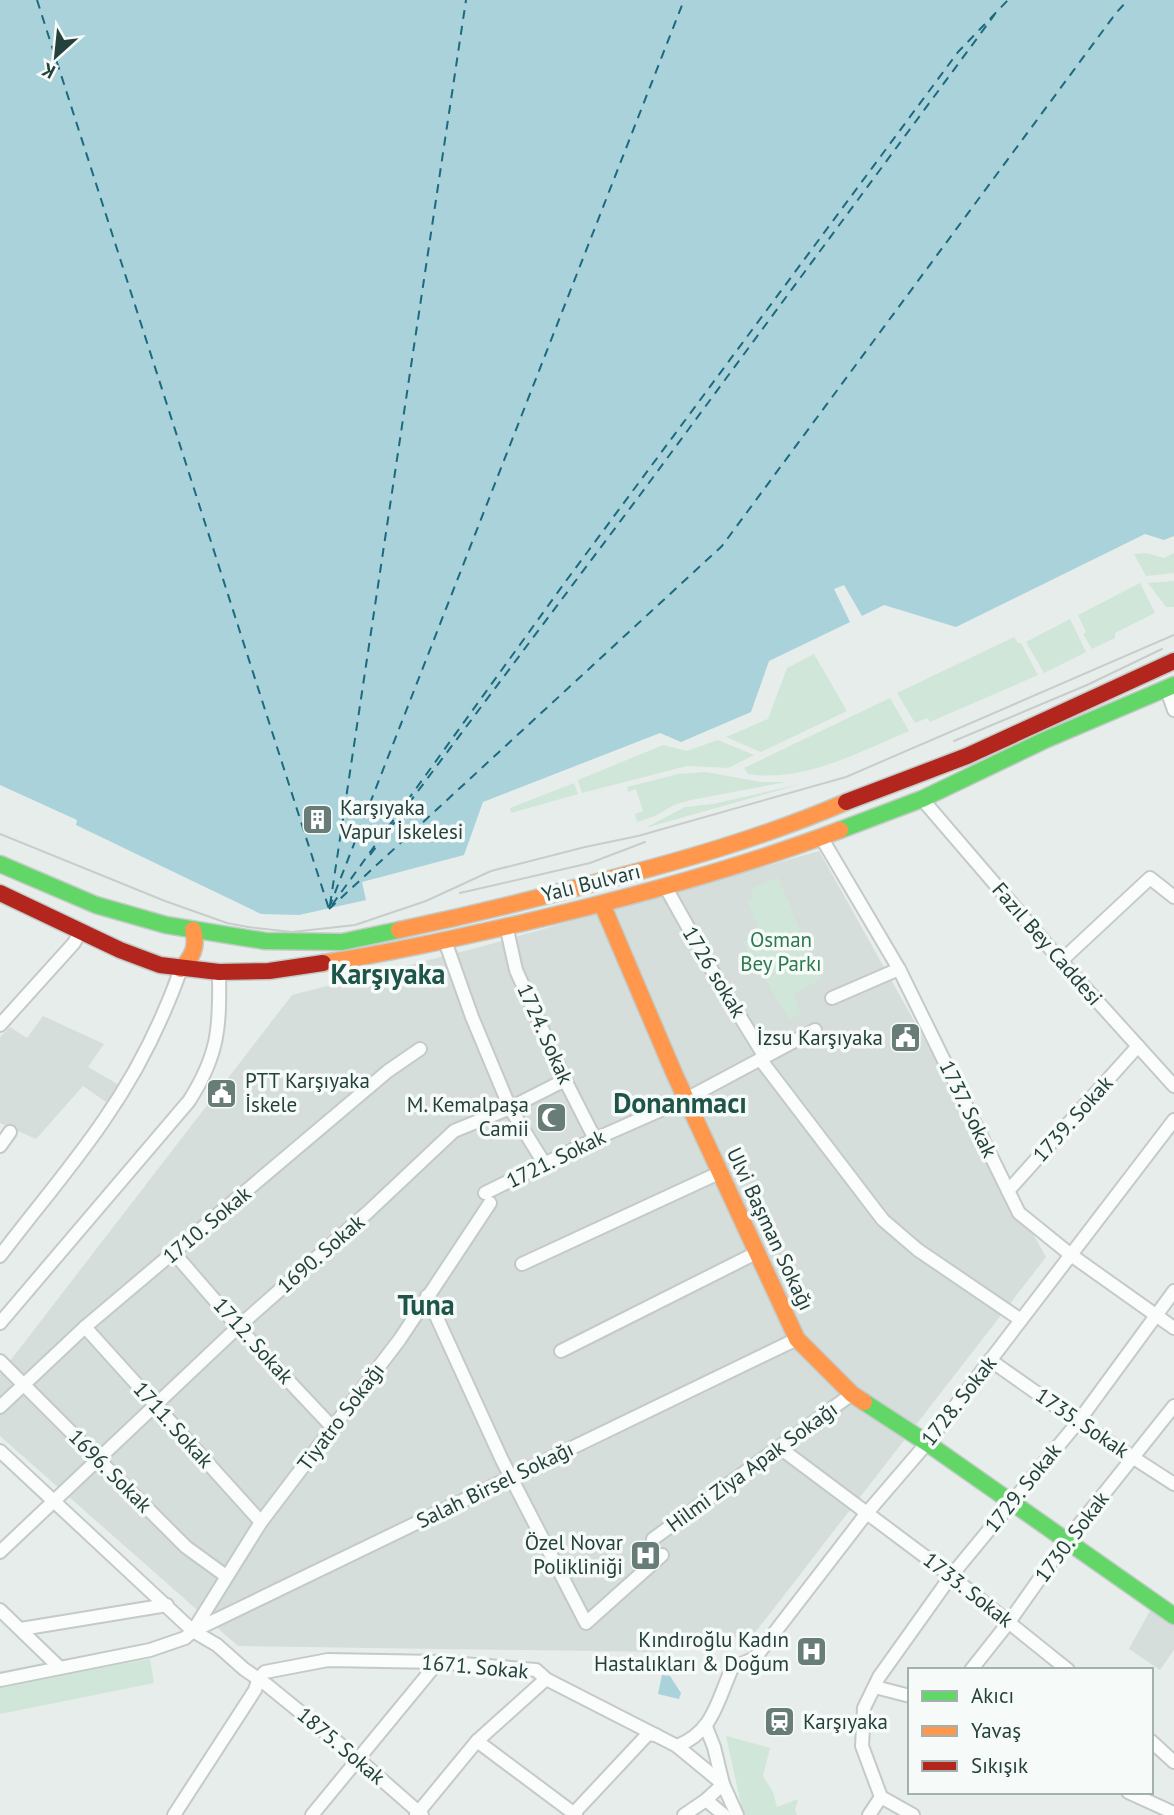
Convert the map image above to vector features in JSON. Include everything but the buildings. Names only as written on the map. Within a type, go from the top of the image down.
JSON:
[{"type":"main road","name":"Yalı Bulvarı","points":[[0,864],[96,905],[188,929],[265,941],[342,942],[464,917],[681,861],[809,818],[887,785],[967,756],[1174,662]]},
{"type":"main road","points":[[1157,668],[1170,686]]},
{"type":"main road","points":[[1128,681],[1136,701]]},
{"type":"main road","name":"Yalı Bulvarı","points":[[0,893],[143,959],[181,968],[219,972],[269,971],[378,955],[602,904],[821,837],[922,799],[1045,740],[1170,686]]},
{"type":"main road","name":"Ulvi Başman Sokağı","points":[[602,904],[686,1099],[797,1339]]},
{"type":"main road","points":[[181,968],[196,948],[188,929]]},
{"type":"main road","points":[[797,1339],[852,1394],[927,1443],[1174,1616]]},
{"type":"street","points":[[1170,686],[1174,710]]},
{"type":"street","name":"Fazıl Bey Caddesi","points":[[922,799],[1174,1087]]},
{"type":"street","name":"1737. Sokak","points":[[821,837],[899,969],[1019,1213],[1071,1255],[1174,1328]]},
{"type":"street","points":[[1061,961],[1150,878],[1174,897]]},
{"type":"street","name":"1726 sokak","points":[[665,886],[762,1058],[883,1220],[919,1250],[1021,1320]]},
{"type":"street","name":"1724. Sokak","points":[[506,925],[516,970],[565,1080],[595,1139]]},
{"type":"street","points":[[0,1025],[74,943],[80,932]]},
{"type":"street","points":[[446,941],[472,1017],[510,1108],[544,1163]]},
{"type":"street","points":[[0,1256],[104,1120],[168,1005],[181,968]]},
{"type":"street","points":[[832,999],[899,969]]},
{"type":"street","points":[[0,1323],[194,1094],[210,1063],[217,1041],[220,1013],[219,972]]},
{"type":"street","name":"1721. Sokak","points":[[487,1198],[544,1163],[686,1099],[815,1030]]},
{"type":"street","name":"1739. Sokak","points":[[1009,1191],[1138,1046]]},
{"type":"street","name":"1710. Sokak","points":[[0,1407],[85,1327],[388,1071],[420,1049]]},
{"type":"street","name":"1690. Sokak","points":[[0,1552],[238,1326],[368,1212],[454,1131],[510,1108],[565,1080]]},
{"type":"street","name":"1728. Sokak","points":[[706,1727],[732,1668],[755,1658],[866,1514],[927,1443],[1174,1120]]},
{"type":"street","points":[[0,1146],[10,1132]]},
{"type":"street","points":[[522,1264],[722,1172]]},
{"type":"street","name":"Tiyatro Sokağı","points":[[193,1631],[261,1522],[400,1339],[487,1198]]},
{"type":"street","points":[[561,1352],[758,1252]]},
{"type":"street","name":"1712. Sokak","points":[[174,1253],[334,1429]]},
{"type":"street","name":"1729. Sokak","points":[[881,1797],[862,1746],[864,1708],[879,1677],[951,1576],[1078,1422],[1174,1291]]},
{"type":"street","points":[[427,1296],[512,1477],[586,1623],[662,1555]]},
{"type":"street","name":"1711. Sokak","points":[[85,1327],[261,1522]]},
{"type":"street","name":"Salah Birsel Sokağı","points":[[0,1680],[150,1650],[185,1638],[193,1631],[797,1339]]},
{"type":"street","name":"1735. Sokak","points":[[990,1360],[1078,1422],[1174,1483]]},
{"type":"street","name":"1696. Sokak","points":[[0,1361],[186,1547],[226,1576]]},
{"type":"street","name":"Hilmi Ziya Apak Sokağı","points":[[653,1539],[852,1394]]},
{"type":"street","name":"1730. Sokak","points":[[973,1668],[1067,1540],[1174,1406]]},
{"type":"street","name":"1733. Sokak","points":[[779,1448],[951,1576],[1066,1668]]},
{"type":"street","name":"1875. Sokak","points":[[0,1451],[193,1631],[217,1645],[244,1669],[259,1678],[358,1759],[419,1814]]},
{"type":"street","points":[[21,1629],[167,1605]]},
{"type":"street","points":[[0,1610],[59,1667]]},
{"type":"street","name":"1671. Sokak","points":[[259,1678],[265,1672],[328,1660],[438,1662],[536,1670],[546,1679],[677,1746],[723,1784]]},
{"type":"street","points":[[312,1815],[438,1662]]},
{"type":"street","points":[[174,1815],[255,1690],[259,1678]]},
{"type":"street","points":[[419,1814],[477,1741],[546,1679]]},
{"type":"street","points":[[875,1687],[908,1695]]},
{"type":"street","points":[[677,1746],[691,1741],[706,1727],[723,1784],[737,1815]]},
{"type":"street","points":[[477,1741],[575,1814],[648,1734],[656,1735]]},
{"type":"street","points":[[1153,1743],[1174,1762]]},
{"type":"street","points":[[684,1815],[723,1784]]},
{"type":"street","points":[[1132,1794],[1174,1813]]},
{"type":"street","points":[[869,1815],[881,1797],[913,1815]]},
{"type":"street","points":[[703,1802],[714,1815]]},
{"type":"street","points":[[703,1802],[724,1815]]},
{"type":"shaded area","points":[[819,851],[1046,1257],[754,1634],[659,1652],[238,1646],[0,1436],[0,1374],[292,995],[480,947]]},
{"type":"shaded area","points":[[43,1016],[104,1044],[88,1067],[119,1085],[106,1102],[83,1086],[36,1139],[0,1123],[0,1037],[10,1027],[27,1038]]},
{"type":"shaded area","points":[[1151,1609],[1174,1625],[1174,1650],[1160,1670],[1129,1649]]},
{"type":"green space","points":[[1146,553],[1164,558],[1174,553],[1174,573],[1146,576],[1134,554]]},
{"type":"green space","points":[[1174,581],[1174,607],[1166,607],[1148,583]]},
{"type":"green space","points":[[1140,583],[1155,613],[1115,633],[1115,638],[1092,649],[1083,634],[1086,632],[1078,615]]},
{"type":"green space","points":[[1070,619],[1086,652],[1044,673],[1026,642]]},
{"type":"green space","points":[[1014,637],[1021,643],[1038,675],[930,722],[927,718],[915,723],[897,693]]},
{"type":"green space","points":[[814,654],[847,711],[761,752],[726,737],[768,719],[787,668]]},
{"type":"green space","points":[[890,698],[909,731],[810,770],[769,776],[748,774],[744,768]]},
{"type":"green space","points":[[718,740],[754,755],[728,768],[687,766],[582,793],[578,780],[663,745],[687,751]]},
{"type":"green space","points":[[705,772],[761,782],[786,782],[691,800],[637,822],[635,814],[643,811],[636,789],[628,792],[627,787],[678,774]]},
{"type":"green space","points":[[574,783],[578,794],[511,813],[510,808]]},
{"type":"green space","points":[[801,784],[645,828],[685,807],[713,804]]},
{"type":"green space","name":"Osman Bey Parkı","points":[[778,877],[820,980],[794,993],[801,1014],[789,1019],[743,942],[760,932],[747,900],[753,898],[751,889]]},
{"type":"green space","points":[[150,1659],[154,1683],[0,1714],[0,1685]]},
{"type":"green space","points":[[726,1736],[770,1748],[763,1776],[773,1792],[777,1807],[798,1799],[795,1810],[797,1815],[745,1815]]},
{"type":"water","points":[[0,0],[1174,0],[1174,536],[1164,540],[1145,534],[956,627],[884,605],[862,616],[844,585],[834,589],[850,622],[769,661],[751,712],[681,742],[660,733],[483,802],[464,855],[362,882],[366,900],[299,915],[261,914],[76,825],[77,820],[0,785]]},
{"type":"water","points":[[662,1675],[670,1676],[681,1693],[679,1699],[658,1694]]},
{"type":"ferry route","points":[[37,0],[329,909]]},
{"type":"ferry route","points":[[330,905],[466,0]]},
{"type":"ferry route","points":[[329,908],[684,0]]},
{"type":"ferry route","points":[[332,905],[563,585],[958,52],[1008,0]]},
{"type":"ferry route","points":[[329,909],[722,546],[1128,0]]},
{"type":"ferry route","points":[[370,855],[995,14]]},
{"type":"tram line","points":[[0,834],[165,901],[227,923],[292,932],[355,925],[426,901],[491,871],[638,836],[846,777],[1174,635]]},
{"type":"tram line","points":[[954,741],[1087,685],[1162,649]]},
{"type":"tram line","points":[[460,893],[590,863],[645,842]]},
{"type":"traffic: fast","points":[[840,830],[922,799],[1045,740],[1174,685]]},
{"type":"traffic: fast","points":[[0,864],[96,905],[166,925],[265,941],[342,942],[399,930]]},
{"type":"traffic: fast","points":[[864,1402],[1174,1616]]},
{"type":"traffic: slow","points":[[399,930],[685,859],[782,827],[846,802]]},
{"type":"traffic: slow","points":[[323,963],[448,940],[602,903],[722,870],[840,830]]},
{"type":"traffic: slow","points":[[602,904],[674,1073],[797,1339],[852,1394],[864,1402]]},
{"type":"traffic: slow","points":[[181,969],[193,951],[193,930]]},
{"type":"traffic: jam","points":[[846,802],[967,756],[1174,661]]},
{"type":"traffic: jam","points":[[0,893],[120,950],[160,965],[219,972],[269,971],[323,963]]},
{"type":"place","name":"Karşıyaka Vapur İskelesi","points":[[317,820]]},
{"type":"place","name":"İzsu Karşıyaka","points":[[906,1038]]},
{"type":"place","name":"PTT Karşıyaka İskele","points":[[222,1093]]},
{"type":"place","name":"M. Kemalpaşa Camii","points":[[552,1117]]},
{"type":"place","name":"Özel Novar Polikliniği","points":[[646,1555]]},
{"type":"place","name":"Kındıroğlu Kadın Hastalıkları & Doğum","points":[[812,1652]]},
{"type":"place","name":"Karşıyaka","points":[[780,1722]]},
{"type":"district","name":"Karşıyaka","points":[[388,974]]},
{"type":"district","name":"Donanmacı","points":[[680,1103]]},
{"type":"district","name":"Tuna","points":[[426,1305]]}]
